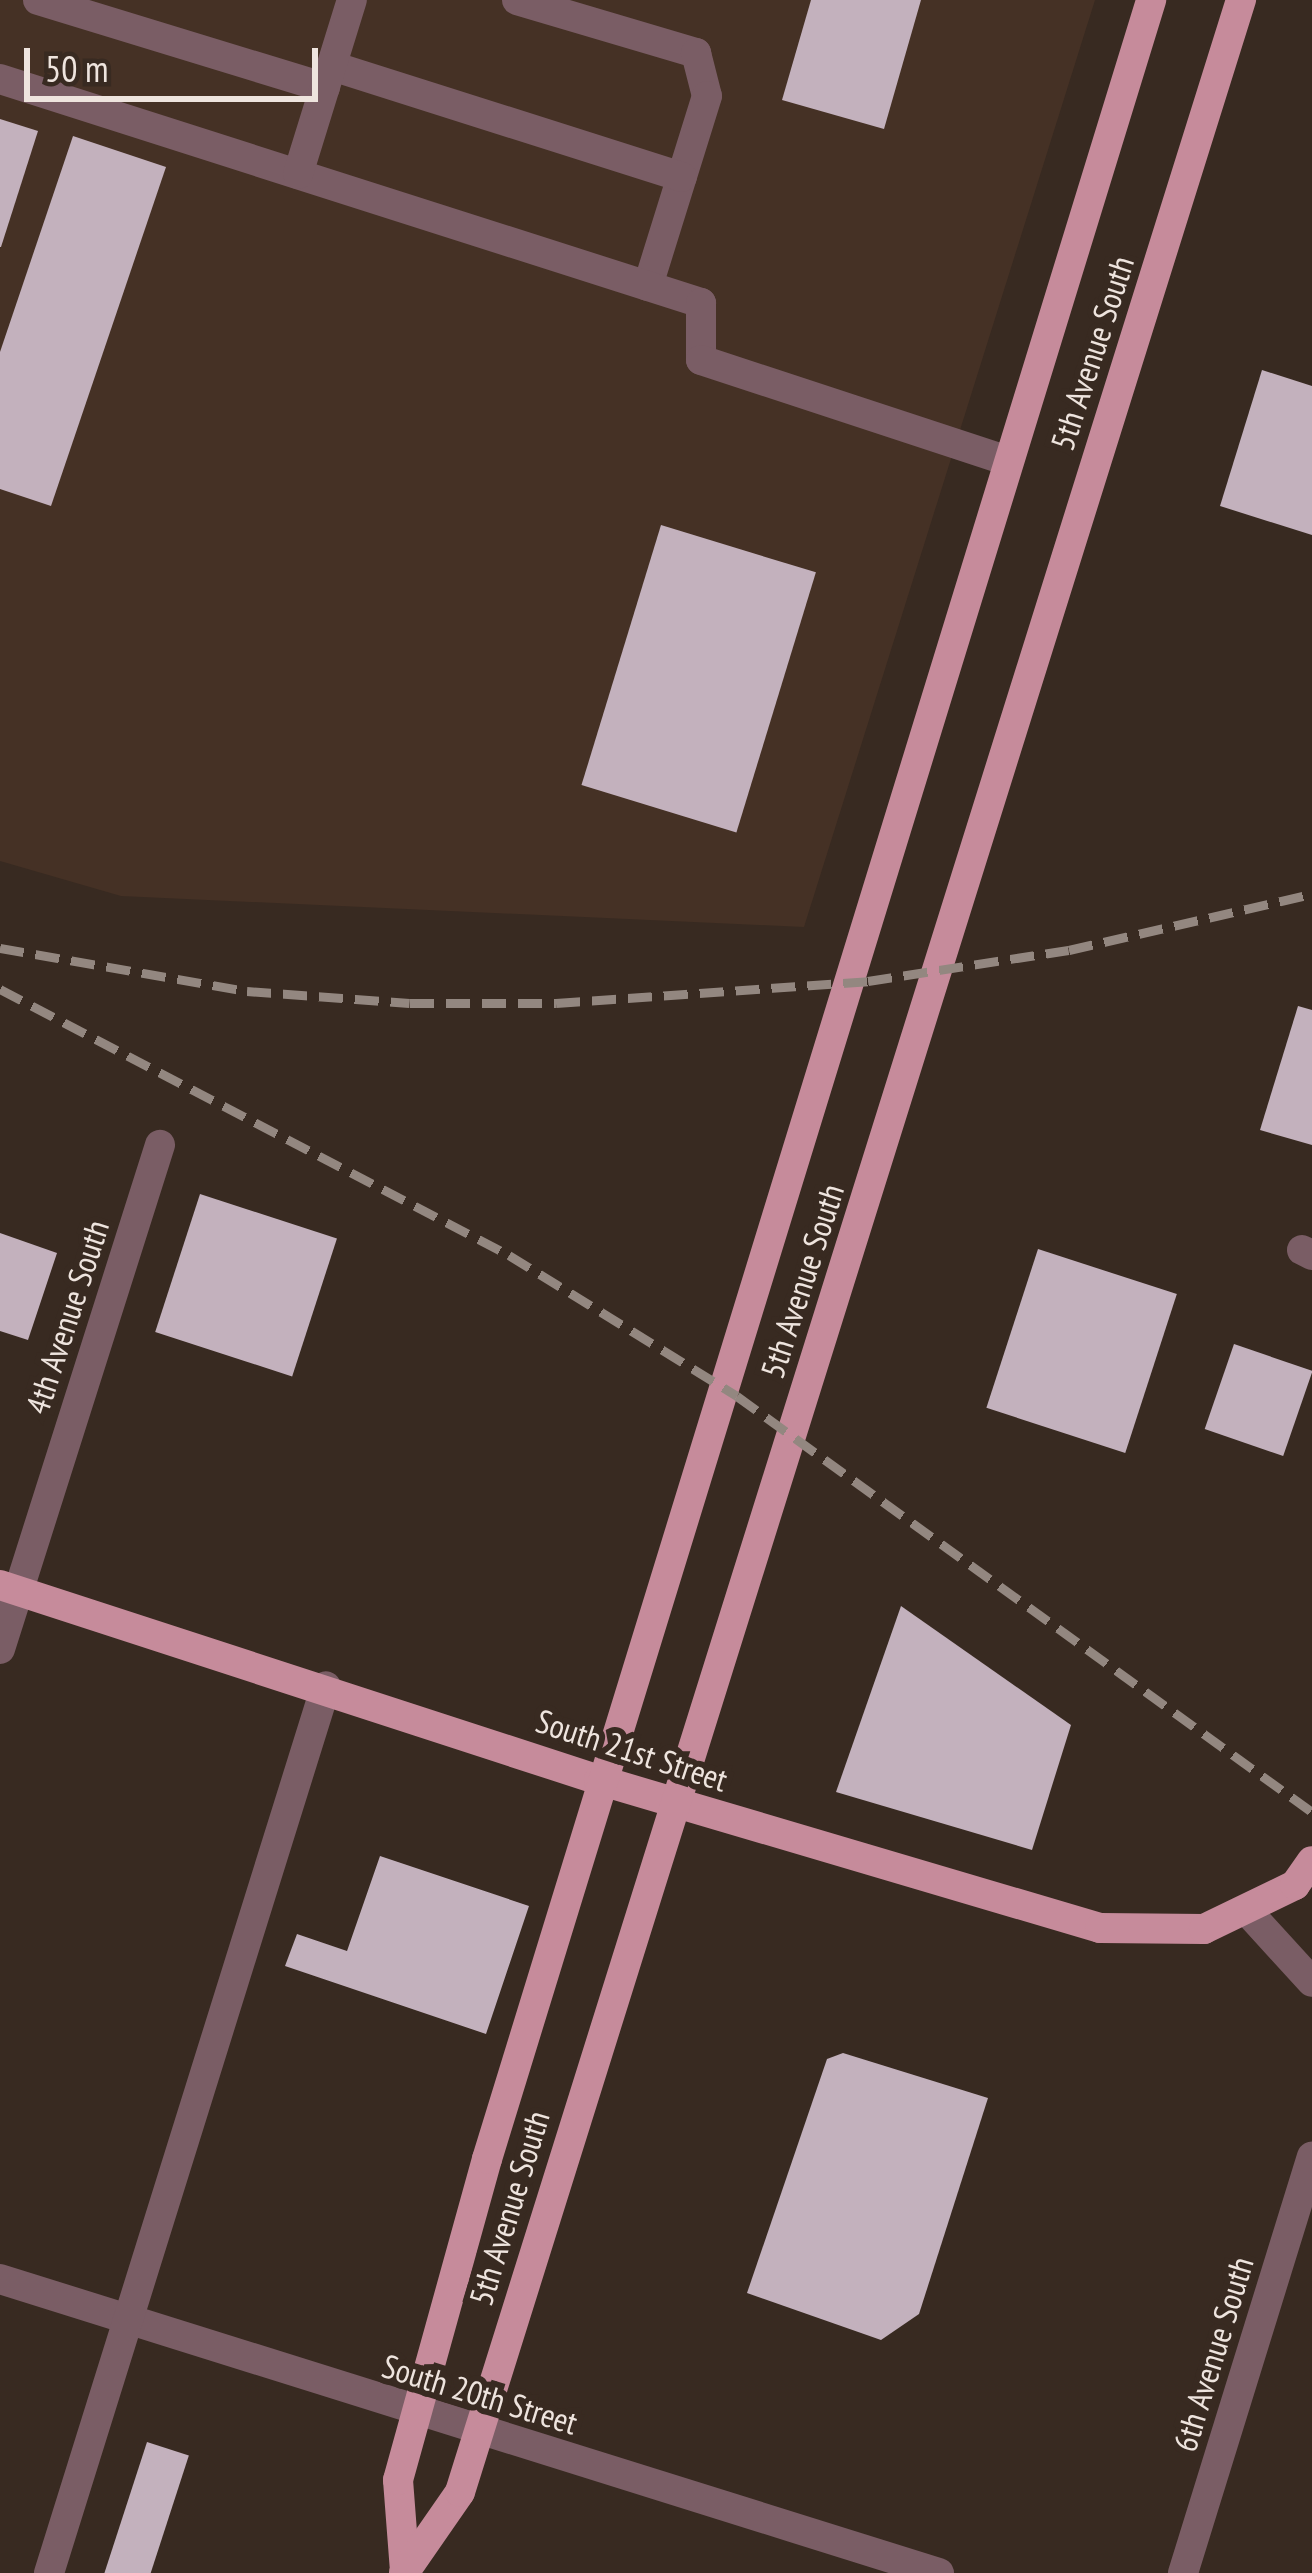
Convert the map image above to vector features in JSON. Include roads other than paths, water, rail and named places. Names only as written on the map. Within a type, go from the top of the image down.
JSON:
[{"type":"main road","name":"5th Avenue South","points":[[405,2572],[398,2480],[413,2412],[598,1780],[1151,0]]},
{"type":"main road","name":"5th Avenue South","points":[[405,2572],[460,2492],[1241,0]]},
{"type":"main road","name":"South 21st Street","points":[[9,1588],[326,1686],[598,1780],[1100,1928],[1204,1929],[1249,1913]]},
{"type":"main road","points":[[1249,1913],[1295,1885],[1312,1861]]},
{"type":"street","points":[[38,0],[682,177]]},
{"type":"street","points":[[298,174],[352,0]]},
{"type":"street","points":[[517,0],[695,53],[706,96],[647,286]]},
{"type":"street","points":[[0,79],[701,303],[700,360],[1006,460]]},
{"type":"street","name":"4th Avenue South","points":[[0,1649],[9,1588],[160,1145]]},
{"type":"street","points":[[49,2573],[326,1686]]},
{"type":"street","points":[[1249,1913],[1312,1982]]},
{"type":"street","name":"6th Avenue South","points":[[1183,2573],[1312,2157]]},
{"type":"street","name":"South 20th Street","points":[[0,2278],[413,2412],[939,2573]]},
{"type":"railway","points":[[0,948],[247,991],[410,1003],[556,1003],[868,981],[1069,950],[1312,894]]},
{"type":"railway","points":[[0,989],[509,1255],[737,1396],[1312,1812]]}]
